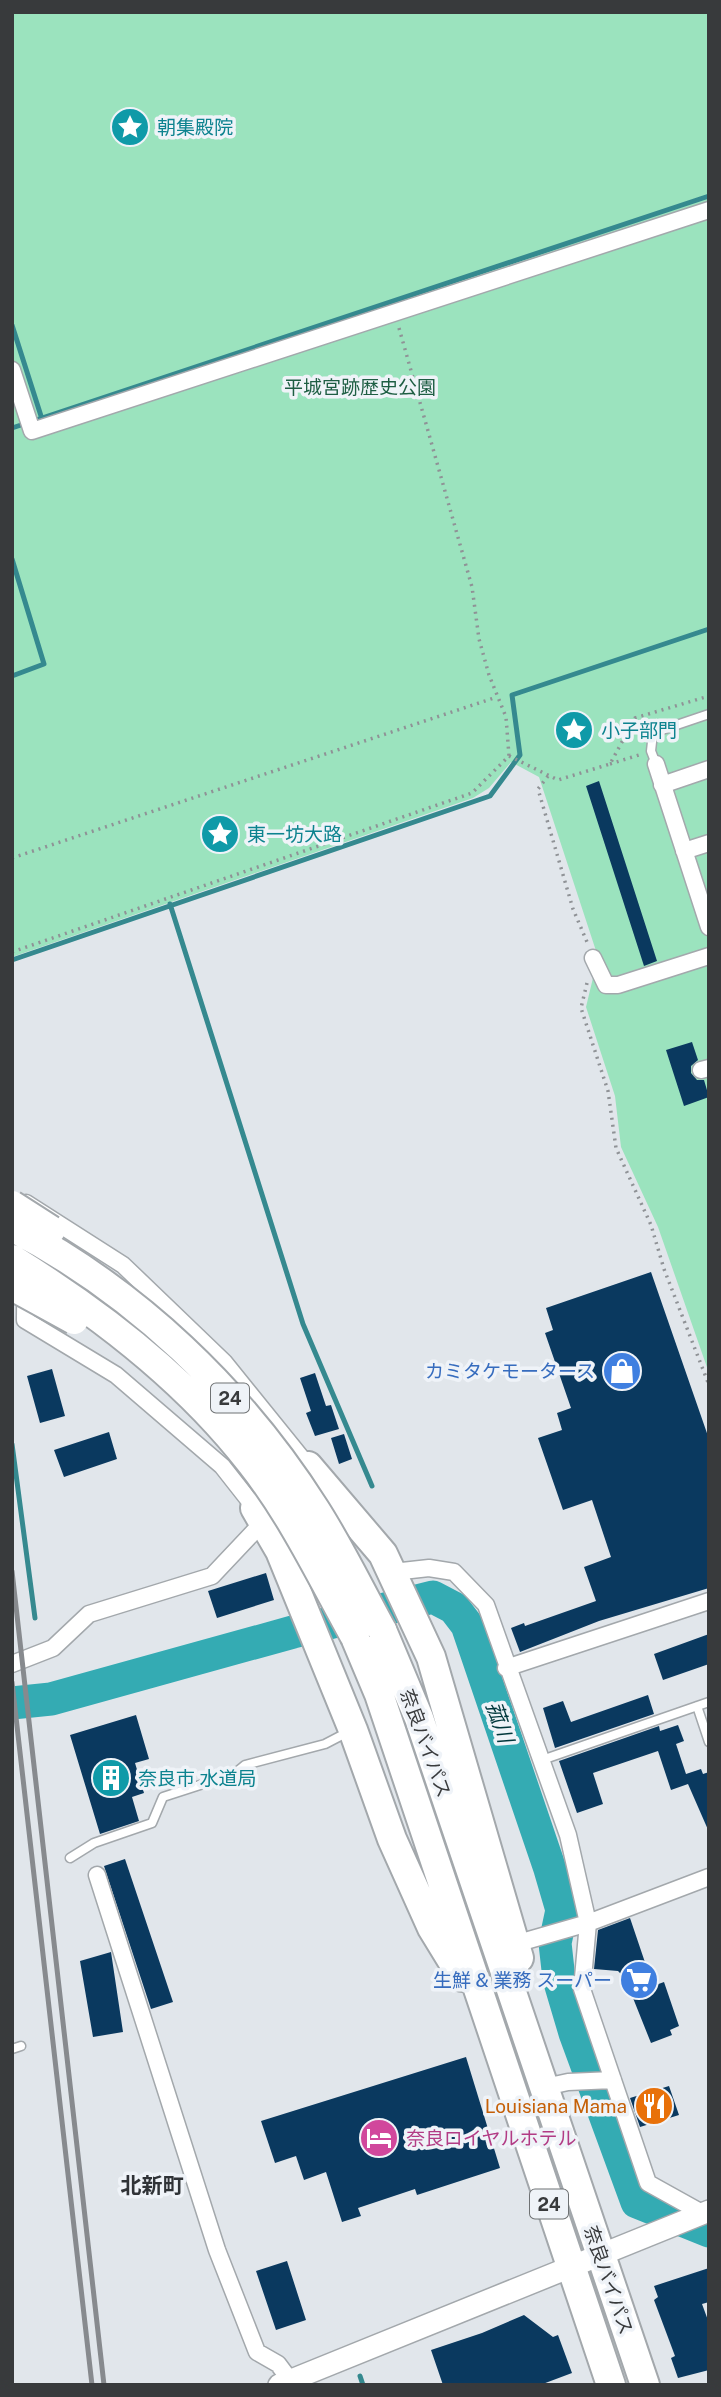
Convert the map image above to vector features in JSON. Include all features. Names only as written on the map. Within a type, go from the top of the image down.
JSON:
[{"type":"highway","points":[[12,1205],[127,1281],[161,1314],[198,1363]]},
{"type":"highway","name":"奈良バイパス","points":[[12,1227],[93,1273],[198,1363],[245,1413],[315,1509],[382,1630],[419,1718],[645,2385]]},
{"type":"highway","name":"奈良バイパス","points":[[12,1259],[70,1295],[167,1374],[251,1462],[289,1516],[355,1637],[379,1694],[611,2385]]},
{"type":"highway","name":"24","points":[[12,1286],[47,1303],[115,1347],[167,1374]]},
{"type":"highway","points":[[308,1466],[360,1526],[395,1577],[430,1657],[539,2030],[545,2087]]},
{"type":"highway","points":[[259,1515],[280,1551],[353,1730],[392,1839],[432,1928],[489,2022]]},
{"type":"street","points":[[12,370],[32,431],[709,210]]},
{"type":"street","points":[[654,758],[709,927]]},
{"type":"street","points":[[662,785],[709,769]]},
{"type":"street","points":[[684,851],[709,843]]},
{"type":"street","points":[[593,958],[606,985],[618,985],[709,956]]},
{"type":"street","points":[[12,1664],[53,1647],[89,1614],[212,1576],[259,1515],[308,1466],[224,1362],[123,1265],[26,1203],[26,1320],[116,1376],[222,1466],[259,1515]]},
{"type":"street","points":[[395,1577],[429,1568],[454,1572],[486,1605],[506,1668],[568,1835],[588,1923],[582,1989],[648,2183],[703,2213]]},
{"type":"street","points":[[506,1668],[709,1601]]},
{"type":"street","points":[[97,1875],[217,2250],[257,2352],[278,2364],[295,2381],[703,2213]]},
{"type":"street","points":[[515,1944],[588,1923],[709,1877]]},
{"type":"street","points":[[545,2087],[568,2082],[613,2080]]},
{"type":"lane","points":[[654,758],[653,733],[709,714]]},
{"type":"lane","points":[[539,1760],[709,1702]]},
{"type":"lane","points":[[696,1706],[709,1742]]},
{"type":"lane","points":[[69,1858],[94,1843],[152,1823],[163,1797],[234,1774],[246,1765],[325,1744],[353,1730]]},
{"type":"path","points":[[395,312],[472,587],[479,639],[506,717],[511,757]]},
{"type":"path","points":[[610,764],[635,718],[709,696]]},
{"type":"path","points":[[12,858],[497,697]]},
{"type":"path","points":[[511,757],[558,780],[610,764],[654,758]]},
{"type":"path","points":[[12,952],[472,793],[511,757]]},
{"type":"path","points":[[548,775],[538,789],[573,909],[593,958],[581,1007],[608,1091],[616,1148],[651,1225],[664,1269],[709,1385]]},
{"type":"green space","name":"平城宮跡歴史公園","points":[[12,12],[709,12],[709,1373],[658,1227],[621,1147],[615,1096],[586,1007],[598,957],[539,777],[511,762],[489,788],[473,798],[12,957]]},
{"type":"building","points":[[599,781],[657,961],[644,966],[586,786]]},
{"type":"building","points":[[692,1042],[698,1060],[691,1066],[691,1073],[697,1080],[704,1080],[709,1097],[684,1106],[666,1050]]},
{"type":"building","name":"カミタケモータース","points":[[651,1272],[709,1439],[709,1588],[599,1621],[520,1652],[511,1628],[524,1623],[525,1626],[596,1601],[584,1567],[611,1557],[592,1500],[563,1510],[538,1438],[562,1430],[557,1413],[571,1408],[545,1333],[553,1330],[546,1308]]},
{"type":"building","points":[[52,1369],[65,1416],[40,1423],[27,1376]]},
{"type":"building","points":[[315,1373],[326,1406],[331,1405],[339,1429],[315,1436],[306,1413],[311,1411],[300,1378]]},
{"type":"building","points":[[109,1432],[117,1459],[64,1477],[54,1450]]},
{"type":"building","points":[[344,1434],[352,1459],[339,1464],[331,1438]]},
{"type":"building","points":[[266,1573],[274,1600],[217,1618],[208,1591]]},
{"type":"building","points":[[709,1634],[709,1664],[663,1680],[654,1654]]},
{"type":"building","points":[[648,1695],[654,1714],[555,1748],[543,1708],[563,1701],[571,1722]]},
{"type":"building","name":"奈良市 水道局","points":[[136,1715],[149,1759],[135,1763],[144,1793],[132,1797],[139,1821],[100,1834],[70,1735]]},
{"type":"building","points":[[678,1725],[684,1741],[676,1744],[686,1774],[701,1769],[703,1774],[709,1772],[709,1832],[688,1784],[671,1790],[658,1751],[593,1773],[603,1804],[577,1813],[559,1761],[659,1726],[660,1731]]},
{"type":"building","points":[[125,1859],[173,2002],[151,2009],[104,1866]]},
{"type":"building","name":"生鮮 & 業務 スーパー","points":[[630,1918],[653,1986],[664,1982],[679,2026],[670,2030],[672,2035],[651,2043],[625,1978],[618,1971],[594,1969],[598,1930]]},
{"type":"building","points":[[111,1952],[123,2032],[93,2037],[80,1961]]},
{"type":"building","name":"奈良ロイヤルホテル","points":[[466,2057],[500,2168],[417,2195],[415,2189],[358,2208],[361,2216],[342,2222],[326,2172],[304,2180],[296,2156],[275,2163],[261,2121]]},
{"type":"building","name":"Louisiana Mama","points":[[669,2086],[679,2115],[640,2127],[630,2098]]},
{"type":"building","points":[[287,2261],[306,2320],[276,2330],[256,2271]]},
{"type":"building","points":[[709,2268],[709,2302],[702,2304],[709,2323],[709,2370],[678,2378],[671,2358],[675,2356],[654,2300],[658,2297],[654,2286]]},
{"type":"building","points":[[524,2315],[553,2337],[558,2335],[572,2373],[540,2385],[443,2385],[431,2350]]},
{"type":"waterway","points":[[12,428],[709,196]]},
{"type":"waterway","points":[[12,325],[41,416]]},
{"type":"waterway","points":[[12,559],[44,664],[12,676]]},
{"type":"waterway","points":[[12,960],[490,796],[520,755],[512,695],[709,629]]},
{"type":"waterway","points":[[170,904],[303,1324],[372,1486]]},
{"type":"waterway","points":[[12,1444],[35,1618]]},
{"type":"waterway","name":"菰川","points":[[12,1703],[51,1699],[293,1632],[433,1597],[454,1608],[467,1625],[550,1869],[562,1910],[555,1943],[559,1979],[575,2033],[637,2202],[709,2231]]},
{"type":"waterway","points":[[360,2376],[363,2385]]},
{"type":"railway","points":[[12,1571],[104,2385]]},
{"type":"railway","points":[[12,1682],[92,2385]]},
{"type":"place","name":"朝集殿院","points":[[130,127]]},
{"type":"place","name":"小子部門","points":[[574,730]]},
{"type":"place","name":"東一坊大路","points":[[220,834]]},
{"type":"place","name":"カミタケモータース","points":[[622,1371]]},
{"type":"place","name":"奈良市 水道局","points":[[111,1778]]},
{"type":"place","name":"生鮮 & 業務 スーパー","points":[[639,1980]]},
{"type":"place","name":"Louisiana Mama","points":[[654,2106]]},
{"type":"place","name":"奈良ロイヤルホテル","points":[[379,2138]]},
{"type":"district","name":"北新町","points":[[152,2185]]}]
